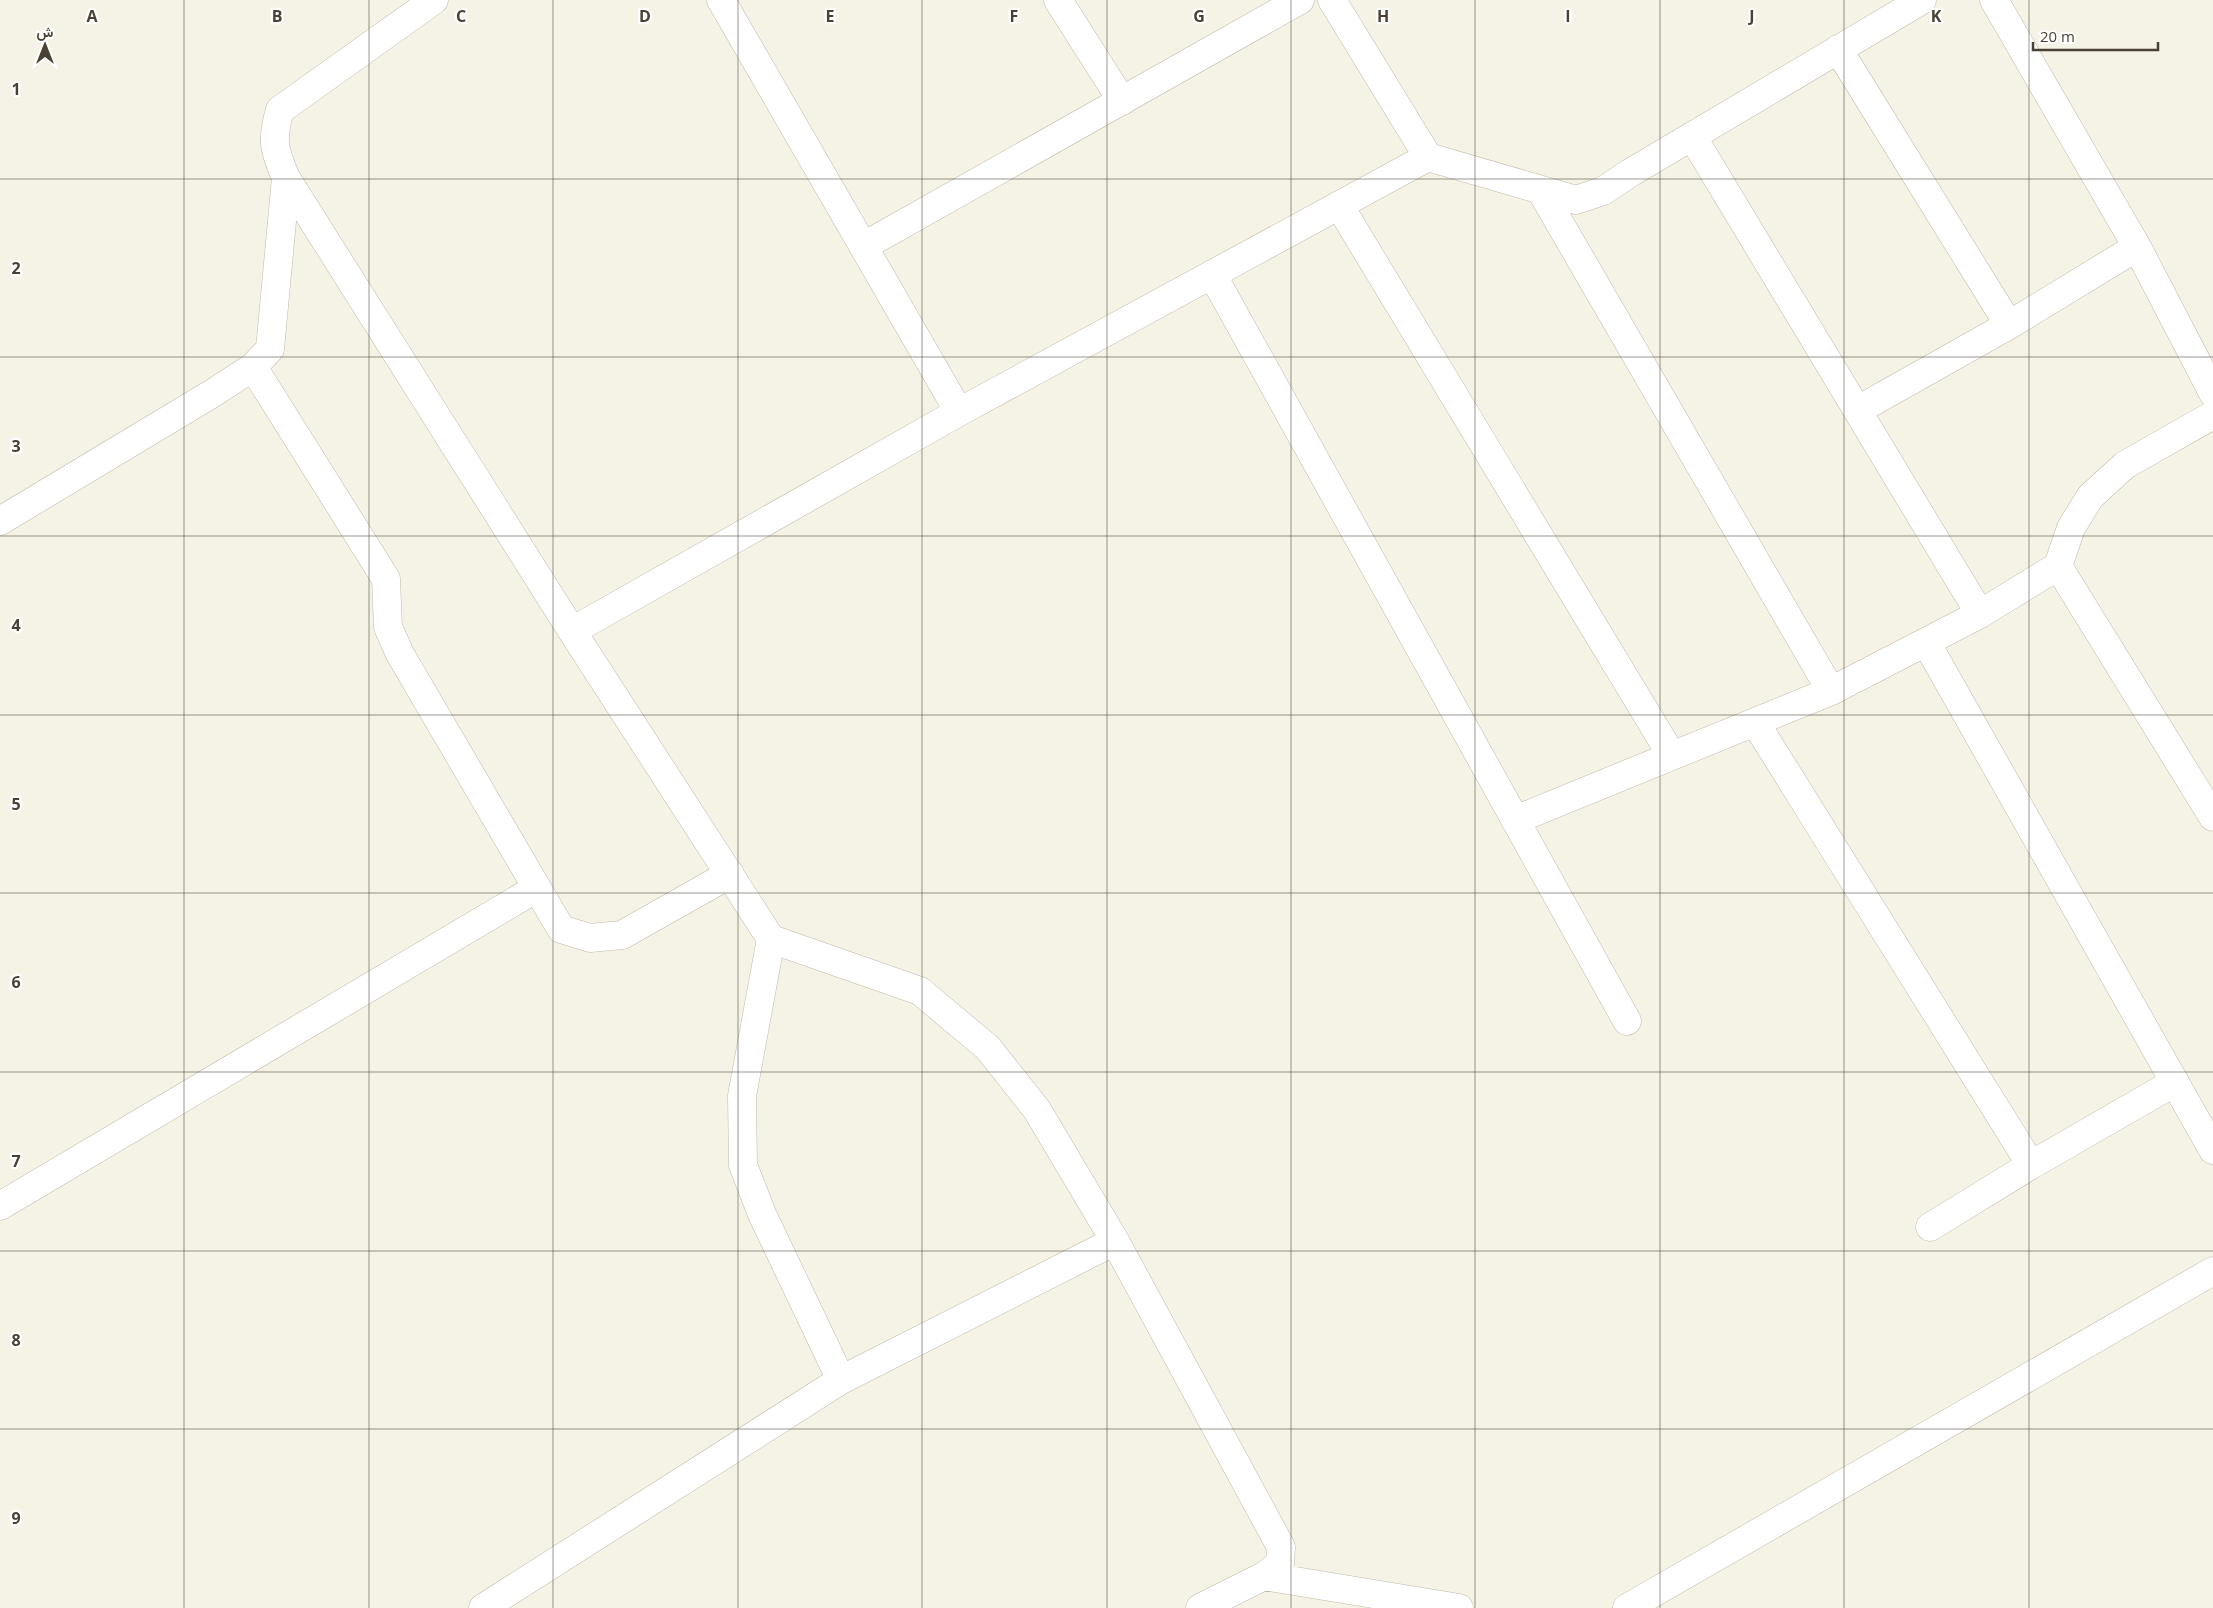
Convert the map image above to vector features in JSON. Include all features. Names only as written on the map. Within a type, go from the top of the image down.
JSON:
[{"type":"street","points":[[434,0],[280,110],[273,133],[275,152],[286,178],[572,631],[771,939],[920,991],[988,1048],[1037,1110],[1115,1241],[1281,1547],[1280,1564],[1264,1576],[1200,1608]]},
{"type":"street","points":[[721,0],[959,412]]},
{"type":"street","points":[[1058,0],[1122,101]]},
{"type":"street","points":[[864,246],[1300,0]]},
{"type":"street","points":[[1332,0],[1428,157],[1576,200],[1602,191],[1922,0]]},
{"type":"street","points":[[1994,0],[2137,247],[2213,394]]},
{"type":"street","points":[[1838,50],[2009,325]]},
{"type":"street","points":[[1692,136],[1980,614]]},
{"type":"street","points":[[572,631],[959,412],[1428,157]]},
{"type":"street","points":[[0,520],[253,368],[270,349],[286,178]]},
{"type":"street","points":[[1541,190],[1831,691]]},
{"type":"street","points":[[1339,205],[1672,756]]},
{"type":"street","points":[[1858,410],[2009,325],[2137,247]]},
{"type":"street","points":[[1212,274],[1627,1021]]},
{"type":"street","points":[[253,368],[386,579],[388,627],[400,654],[561,929],[590,938],[622,935],[730,874]]},
{"type":"street","points":[[1515,820],[1831,691],[1980,614],[2058,566],[2072,528],[2090,497],[2125,465],[2213,415]]},
{"type":"street","points":[[2058,566],[2213,818]]},
{"type":"street","points":[[1926,642],[2213,1150]]},
{"type":"street","points":[[1755,722],[2031,1165]]},
{"type":"street","points":[[0,1206],[537,888]]},
{"type":"street","points":[[771,939],[742,1096],[743,1165],[762,1214],[841,1380]]},
{"type":"street","points":[[1930,1227],[2031,1165],[2175,1082]]},
{"type":"street","points":[[483,1608],[841,1380],[1115,1241]]},
{"type":"street","points":[[1626,1608],[2213,1271]]},
{"type":"street","points":[[1264,1576],[1459,1608]]}]
